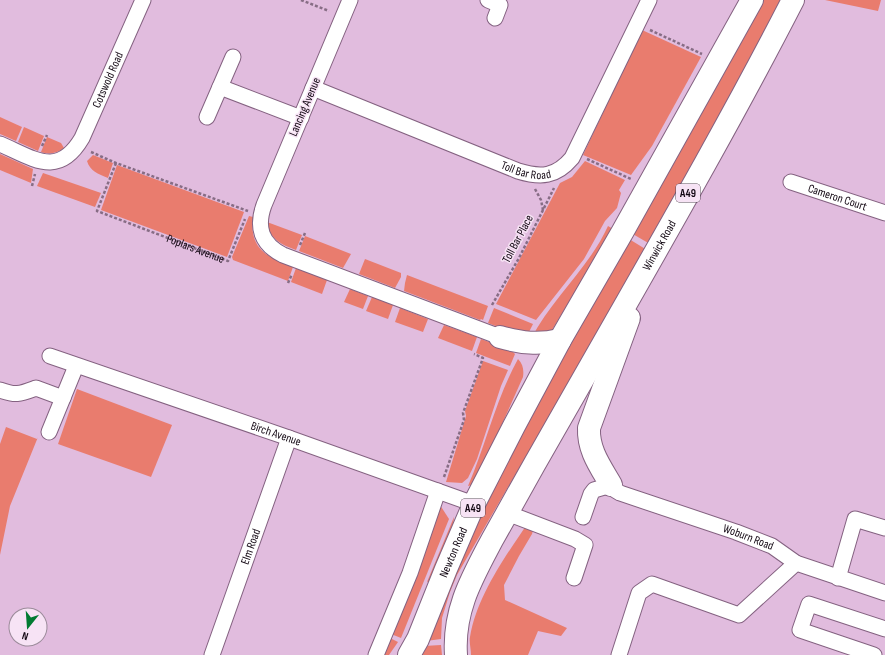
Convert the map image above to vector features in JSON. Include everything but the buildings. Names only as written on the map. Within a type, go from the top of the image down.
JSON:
[{"type":"highway","name":"A49","points":[[560,340],[752,0]]},
{"type":"highway","name":"Winwick Road","points":[[507,513],[648,266],[741,98],[793,0]]},
{"type":"highway","points":[[611,485],[592,452],[589,428],[648,266]]},
{"type":"highway","points":[[500,337],[537,344],[560,340]]},
{"type":"highway","name":"Newton Road","points":[[409,655],[423,626],[474,504],[560,340]]},
{"type":"highway","name":"A49","points":[[456,655],[456,631],[464,595],[507,513]]},
{"type":"street","name":"Cotswold Road","points":[[0,144],[45,162],[56,162],[68,156],[77,147],[143,0]]},
{"type":"street","name":"Lancing Avenue","points":[[350,0],[261,215],[260,221],[262,235],[269,246],[276,251],[500,337]]},
{"type":"street","points":[[488,0],[500,5],[495,18]]},
{"type":"street","name":"Toll Bar Road","points":[[314,88],[525,173],[541,176],[554,172],[567,164],[575,154],[649,0]]},
{"type":"street","points":[[207,117],[233,57]]},
{"type":"street","points":[[220,87],[301,118]]},
{"type":"street","name":"Cameron Court","points":[[791,182],[885,213]]},
{"type":"street","name":"Birch Avenue","points":[[50,356],[438,490],[474,504]]},
{"type":"street","points":[[49,432],[76,366]]},
{"type":"street","points":[[0,390],[12,394],[19,394],[36,388],[63,398]]},
{"type":"street","name":"Elm Road","points":[[212,655],[289,438]]},
{"type":"street","points":[[583,517],[591,494],[594,490],[611,485]]},
{"type":"street","name":"Woburn Road","points":[[611,485],[620,493],[736,532],[772,546],[796,563],[885,594]]},
{"type":"street","points":[[376,655],[410,573],[438,490]]},
{"type":"street","points":[[507,513],[576,539],[585,544],[574,578]]},
{"type":"street","points":[[838,578],[855,519],[885,528]]},
{"type":"street","points":[[619,655],[639,593],[652,584],[739,615],[796,563]]},
{"type":"street","points":[[874,655],[800,630],[809,604],[885,629]]},
{"type":"path","points":[[301,0],[343,17]]},
{"type":"path","points":[[637,24],[704,55],[710,52],[720,58]]},
{"type":"path","points":[[40,150],[47,135]]},
{"type":"path","name":"Poplars Avenue","points":[[91,152],[116,163],[248,211],[228,261],[97,211],[116,163]]},
{"type":"path","points":[[575,154],[632,179]]},
{"type":"path","points":[[32,186],[36,169]]},
{"type":"path","name":"Toll Bar Place","points":[[492,305],[519,258],[555,187]]},
{"type":"path","points":[[438,490],[442,483],[464,420],[463,413],[483,358],[474,354]]},
{"type":"shaded area","points":[[761,0],[783,0],[650,244],[631,233]]},
{"type":"shaded area","points":[[825,0],[881,0],[878,11]]},
{"type":"shaded area","points":[[642,30],[701,57],[652,146],[631,175],[583,155]]},
{"type":"shaded area","points":[[0,117],[22,127],[16,141],[0,134]]},
{"type":"shaded area","points":[[24,127],[44,136],[38,151],[18,142]]},
{"type":"shaded area","points":[[47,137],[61,143],[64,148],[53,153],[41,152]]},
{"type":"shaded area","points":[[0,154],[33,169],[31,183],[0,170]]},
{"type":"shaded area","points":[[93,155],[113,163],[108,178],[92,170],[88,164],[87,161]]},
{"type":"shaded area","points":[[585,161],[625,180],[619,190],[621,193],[617,208],[605,221],[584,259],[536,320],[496,304],[560,183],[572,177]]},
{"type":"shaded area","points":[[117,165],[244,212],[227,257],[101,210]]},
{"type":"shaded area","points":[[43,173],[101,193],[95,207],[37,186]]},
{"type":"shaded area","points":[[249,216],[253,217],[254,237],[262,250],[275,259],[293,267],[288,281],[233,260],[232,257]]},
{"type":"shaded area","points":[[267,222],[302,235],[296,250],[286,246],[273,237],[268,228]]},
{"type":"shaded area","points":[[608,226],[613,229],[552,330],[549,333],[531,339],[549,310],[591,256]]},
{"type":"shaded area","points":[[305,236],[351,254],[343,268],[299,251]]},
{"type":"shaded area","points":[[629,239],[647,250],[457,575],[442,618],[441,639],[426,641],[479,514],[547,384]]},
{"type":"shaded area","points":[[365,259],[401,273],[401,277],[395,288],[359,274]]},
{"type":"shaded area","points":[[296,268],[327,280],[322,294],[291,282]]},
{"type":"shaded area","points":[[407,275],[488,306],[483,320],[404,291]]},
{"type":"shaded area","points":[[350,289],[368,296],[363,309],[344,302]]},
{"type":"shaded area","points":[[372,297],[393,305],[388,319],[366,311]]},
{"type":"shaded area","points":[[400,308],[428,319],[423,332],[395,322]]},
{"type":"shaded area","points":[[494,308],[533,324],[526,338],[488,323]]},
{"type":"shaded area","points":[[444,325],[477,337],[472,351],[438,338]]},
{"type":"shaded area","points":[[481,339],[511,350],[515,354],[510,366],[476,353]]},
{"type":"shaded area","points":[[518,359],[523,367],[523,377],[479,476],[472,485],[468,486],[503,390]]},
{"type":"shaded area","points":[[483,361],[508,370],[501,386],[477,459],[468,478],[462,483],[446,482],[466,416],[465,411]]},
{"type":"shaded area","points":[[77,389],[172,425],[151,477],[58,444]]},
{"type":"shaded area","points":[[6,427],[37,439],[38,437],[10,506],[0,555],[0,444]]},
{"type":"shaded area","points":[[440,505],[449,519],[401,638],[391,634]]},
{"type":"shaded area","points":[[454,517],[453,528],[430,581],[427,582]]},
{"type":"shaded area","points":[[530,520],[536,521],[532,534],[504,585],[505,600],[567,628],[561,636],[538,631],[528,655],[471,655],[470,637],[479,606],[494,576]]},
{"type":"shaded area","points":[[390,638],[398,642],[389,655],[381,655]]},
{"type":"shaded area","points":[[441,645],[442,655],[418,655],[424,646]]}]
